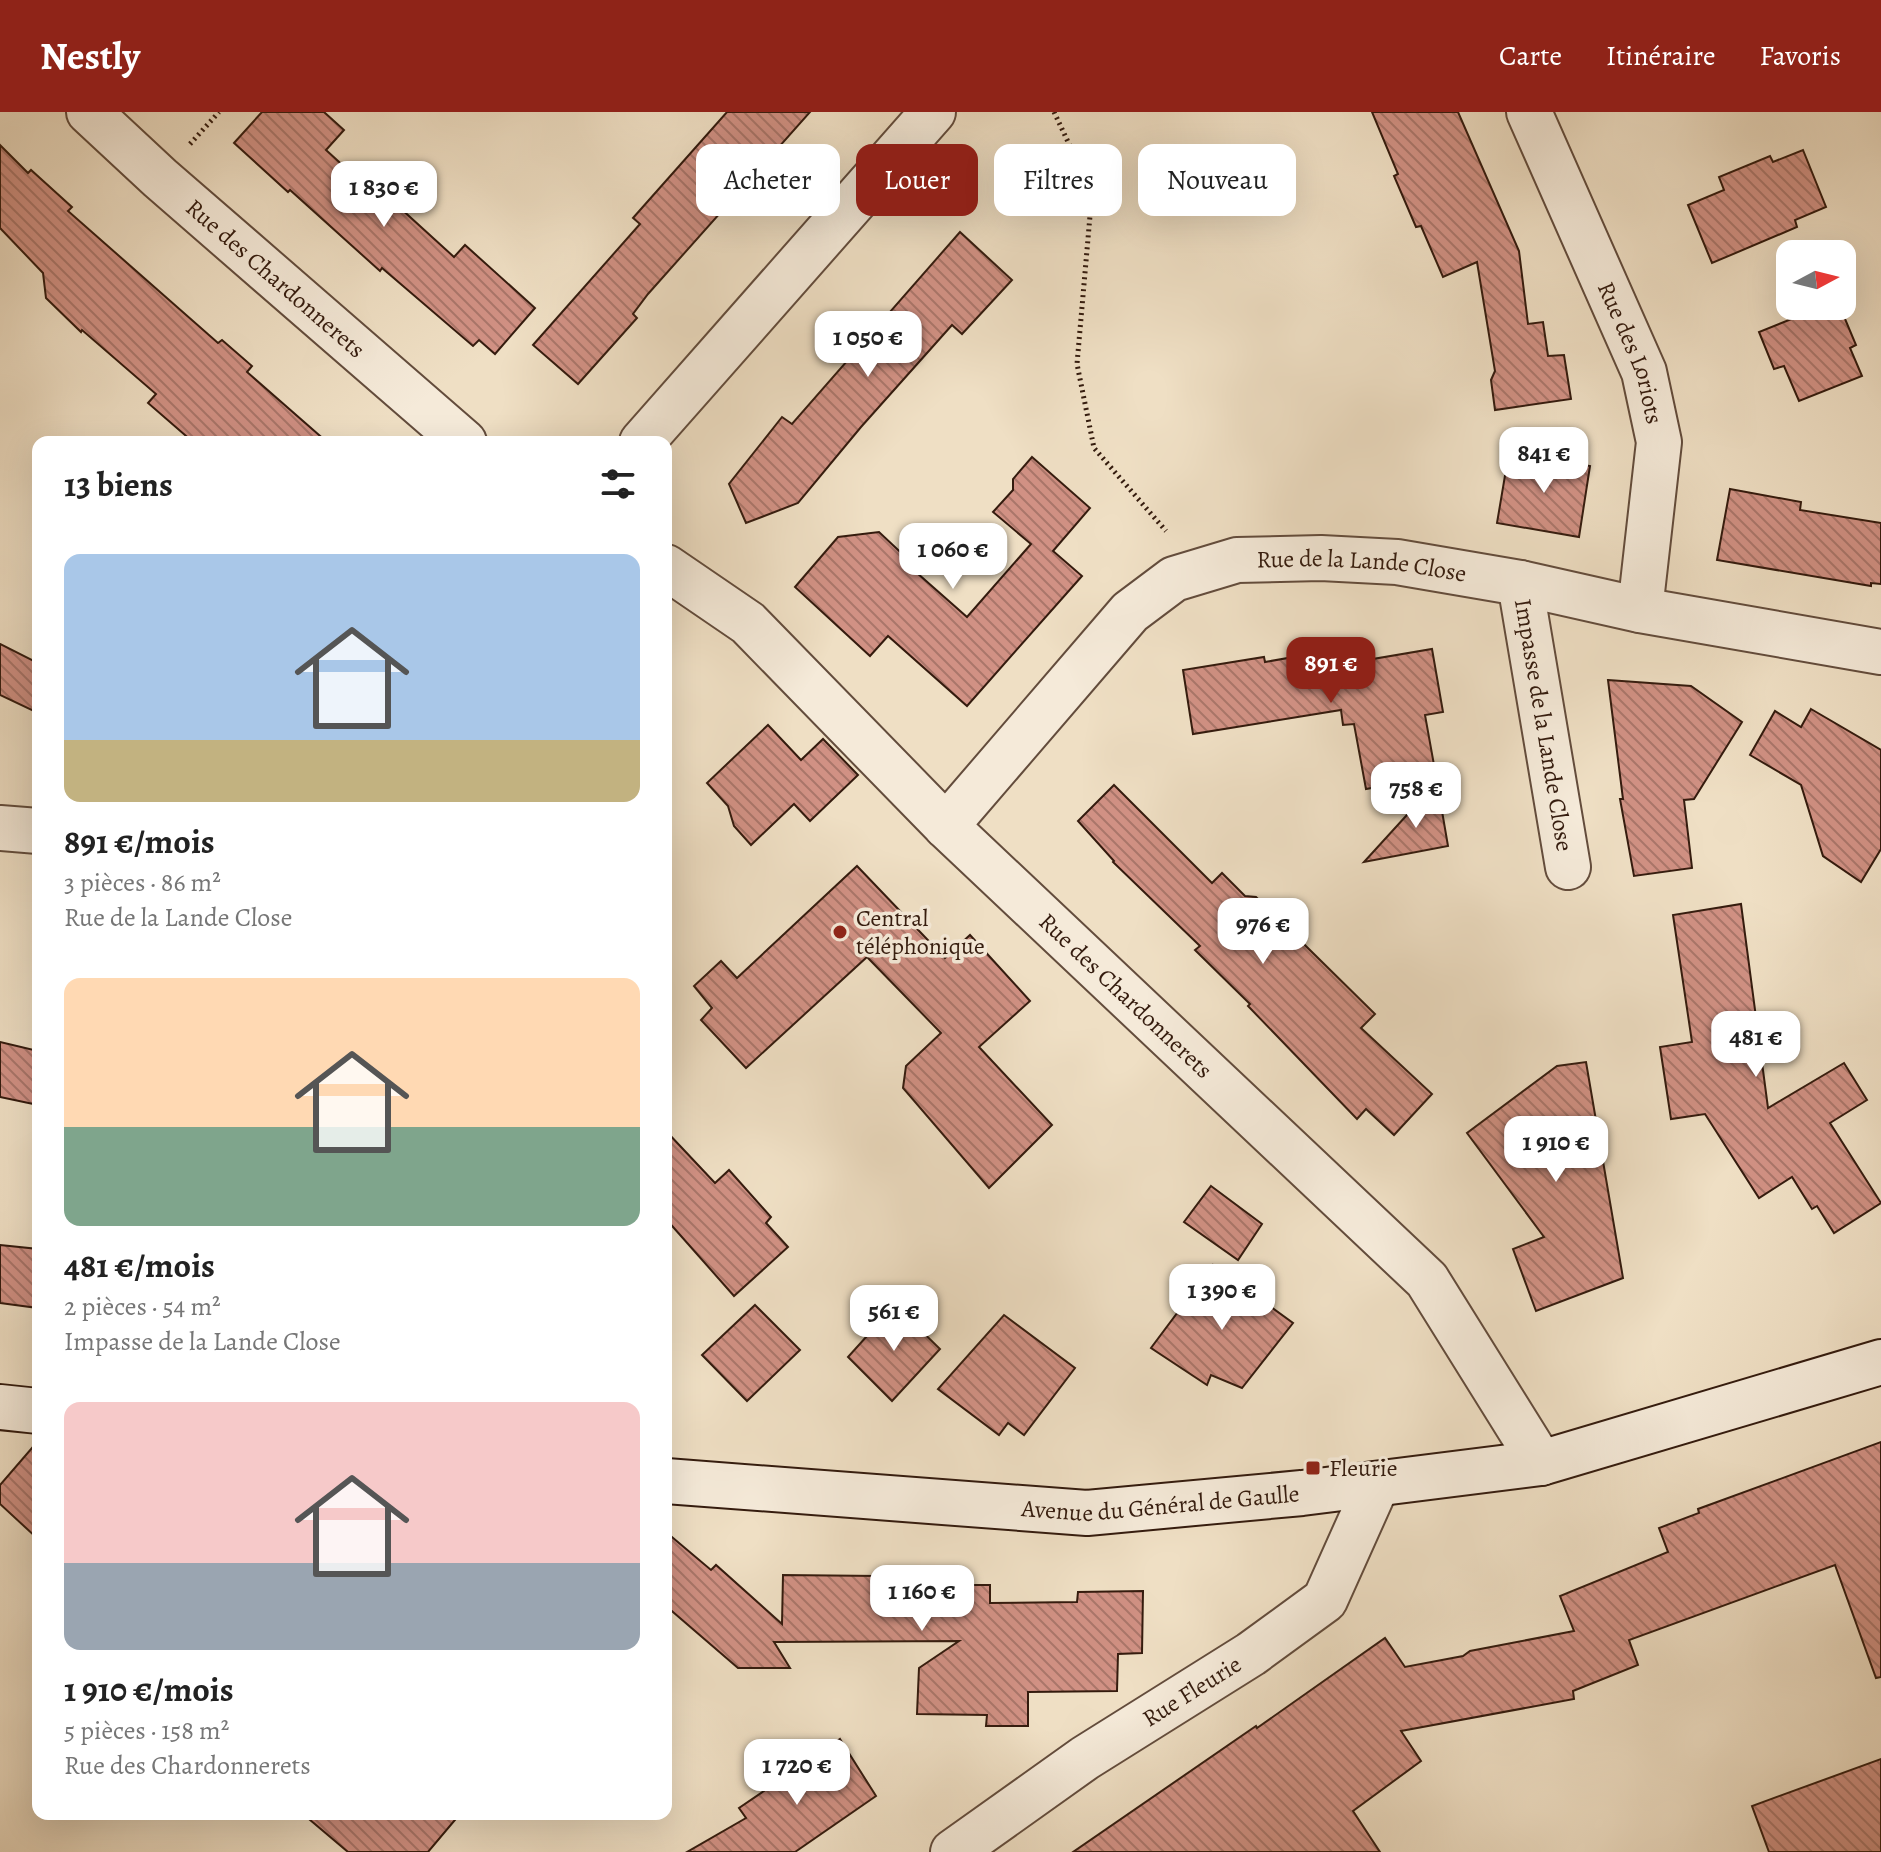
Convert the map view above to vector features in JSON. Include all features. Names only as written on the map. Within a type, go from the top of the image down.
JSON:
[{"type":"street","name":"Rue des Chardonnerets","points":[[89,112],[457,436]]},
{"type":"street","points":[[647,436],[933,112]]},
{"type":"street","name":"Rue des Loriots","points":[[1529,112],[1644,372],[1659,442],[1640,610]]},
{"type":"street","name":"Rue de la Lande Close","points":[[946,826],[1130,612],[1174,579],[1237,560],[1321,558],[1397,562],[1520,583],[1640,610],[1881,652]]},
{"type":"street","name":"Rue des Chardonnerets","points":[[672,571],[748,623],[946,826],[1427,1280],[1541,1463]]},
{"type":"street","name":"Impasse de la Lande Close","points":[[1520,583],[1568,867]]},
{"type":"street","points":[[0,828],[32,831]]},
{"type":"street","name":"Avenue du Général de Gaulle","points":[[672,1481],[1087,1513],[1302,1493],[1541,1463],[1881,1362]]},
{"type":"street","points":[[0,1407],[32,1410]]},
{"type":"street","name":"Rue Fleurie","points":[[953,1852],[1085,1758],[1251,1654],[1325,1600],[1377,1484]]},
{"type":"path","points":[[1054,112],[1092,193],[1077,364],[1094,448],[1201,571]]},
{"type":"building","points":[[262,112],[324,112],[344,130],[326,150],[394,212],[399,207],[454,257],[465,245],[535,308],[495,354],[479,340],[473,346],[382,268],[380,271],[234,143]]},
{"type":"building","points":[[727,112],[810,112],[782,144],[699,144]]},
{"type":"building","points":[[1372,112],[1458,112],[1519,251],[1528,324],[1543,322],[1548,356],[1564,355],[1571,399],[1495,410],[1491,380],[1495,371],[1477,262],[1443,277],[1421,226],[1416,227],[1394,176],[1398,174]]},
{"type":"building","points":[[0,145],[28,173],[31,170],[72,207],[68,211],[218,343],[222,340],[252,366],[247,372],[320,436],[186,436],[148,403],[156,394],[81,332],[46,298],[43,273],[0,228]]},
{"type":"building","points":[[696,147],[696,216],[717,216],[648,294],[633,314],[637,318],[578,384],[533,345],[640,224],[633,218]]},
{"type":"building","points":[[1803,150],[1826,207],[1795,220],[1797,227],[1712,263],[1688,205],[1724,190],[1719,177],[1770,156],[1773,162]]},
{"type":"building","points":[[960,232],[1012,280],[962,334],[952,325],[798,503],[746,523],[729,484],[782,417],[792,424]]},
{"type":"building","points":[[1789,320],[1845,320],[1856,345],[1850,348],[1862,376],[1799,401],[1784,366],[1774,369],[1759,332]]},
{"type":"building","points":[[1509,452],[1590,466],[1579,537],[1497,523]]},
{"type":"building","points":[[1032,457],[1090,508],[1053,551],[1082,576],[967,706],[888,636],[870,656],[795,587],[838,537],[879,532],[911,562],[908,565],[967,617],[1031,544],[993,512],[1013,490],[1013,479]]},
{"type":"building","points":[[1730,489],[1801,502],[1800,510],[1881,523],[1881,584],[1871,583],[1871,586],[1717,560]]},
{"type":"building","points":[[0,644],[32,660],[32,710],[0,695]]},
{"type":"building","points":[[1432,649],[1443,712],[1425,715],[1436,776],[1366,789],[1354,724],[1343,725],[1341,710],[1193,734],[1183,670],[1264,657],[1265,662],[1288,658],[1290,673]]},
{"type":"building","points":[[1608,680],[1691,686],[1742,722],[1694,799],[1684,800],[1692,868],[1634,876],[1620,799],[1623,799]]},
{"type":"building","points":[[1811,709],[1881,750],[1881,849],[1861,882],[1823,856],[1801,785],[1750,755],[1775,711],[1801,727]]},
{"type":"building","points":[[768,725],[801,760],[823,739],[858,775],[810,821],[794,804],[751,845],[734,826],[728,806],[707,783]]},
{"type":"building","points":[[1437,782],[1448,846],[1364,862]]},
{"type":"building","points":[[1114,785],[1212,883],[1222,873],[1245,896],[1256,897],[1375,1014],[1361,1028],[1432,1094],[1394,1135],[1366,1109],[1357,1119],[1195,950],[1200,946],[1113,862],[1078,821]]},
{"type":"building","points":[[857,866],[945,958],[970,935],[1030,1001],[979,1047],[1052,1125],[989,1188],[903,1088],[906,1066],[941,1033],[867,957],[746,1068],[701,1020],[712,1008],[694,986],[721,961],[737,978]]},
{"type":"building","points":[[1741,904],[1768,1108],[1844,1063],[1867,1100],[1830,1123],[1881,1203],[1834,1233],[1817,1206],[1812,1209],[1792,1177],[1759,1198],[1705,1114],[1671,1119],[1660,1047],[1692,1042],[1673,915]]},
{"type":"building","points":[[0,1042],[32,1050],[32,1104],[0,1097]]},
{"type":"building","points":[[1586,1062],[1623,1278],[1536,1311],[1513,1249],[1544,1237],[1467,1133],[1557,1066]]},
{"type":"building","points":[[672,1137],[715,1183],[729,1170],[771,1217],[766,1223],[788,1247],[734,1296],[672,1226]]},
{"type":"building","points":[[1211,1186],[1262,1224],[1238,1260],[1184,1222]]},
{"type":"building","points":[[0,1245],[32,1248],[32,1307],[0,1303]]},
{"type":"building","points":[[1213,1265],[1293,1323],[1242,1388],[1211,1375],[1207,1385],[1151,1348]]},
{"type":"building","points":[[755,1305],[800,1350],[747,1401],[702,1355]]},
{"type":"building","points":[[895,1305],[940,1349],[892,1401],[848,1357]]},
{"type":"building","points":[[1004,1315],[1075,1368],[1024,1435],[1008,1423],[999,1435],[938,1389]]},
{"type":"building","points":[[1881,1442],[1881,1677],[1876,1678],[1835,1565],[1629,1640],[1638,1665],[1573,1691],[1574,1699],[1401,1731],[1421,1761],[1353,1811],[1380,1852],[1073,1852],[1385,1638],[1405,1667],[1574,1631],[1560,1596],[1668,1552],[1659,1528],[1699,1513],[1698,1509]]},
{"type":"building","points":[[32,1448],[32,1533],[0,1504],[0,1485]]},
{"type":"building","points":[[672,1537],[711,1570],[716,1565],[782,1624],[783,1575],[879,1576],[879,1585],[990,1585],[990,1603],[1077,1602],[1078,1592],[1143,1591],[1142,1653],[1118,1654],[1117,1691],[1028,1692],[1028,1726],[986,1726],[987,1715],[917,1714],[919,1668],[959,1641],[774,1642],[790,1668],[738,1668],[672,1611]]},
{"type":"building","points":[[840,1739],[876,1796],[795,1852],[687,1852],[746,1818],[739,1808]]},
{"type":"building","points":[[1881,1759],[1881,1852],[1769,1852],[1752,1806]]},
{"type":"building","points":[[310,1820],[455,1820],[428,1852],[348,1852]]},
{"type":"place","name":"Central téléphonique","points":[[840,932]]},
{"type":"place","name":"Fleurie","points":[[1313,1468]]}]
